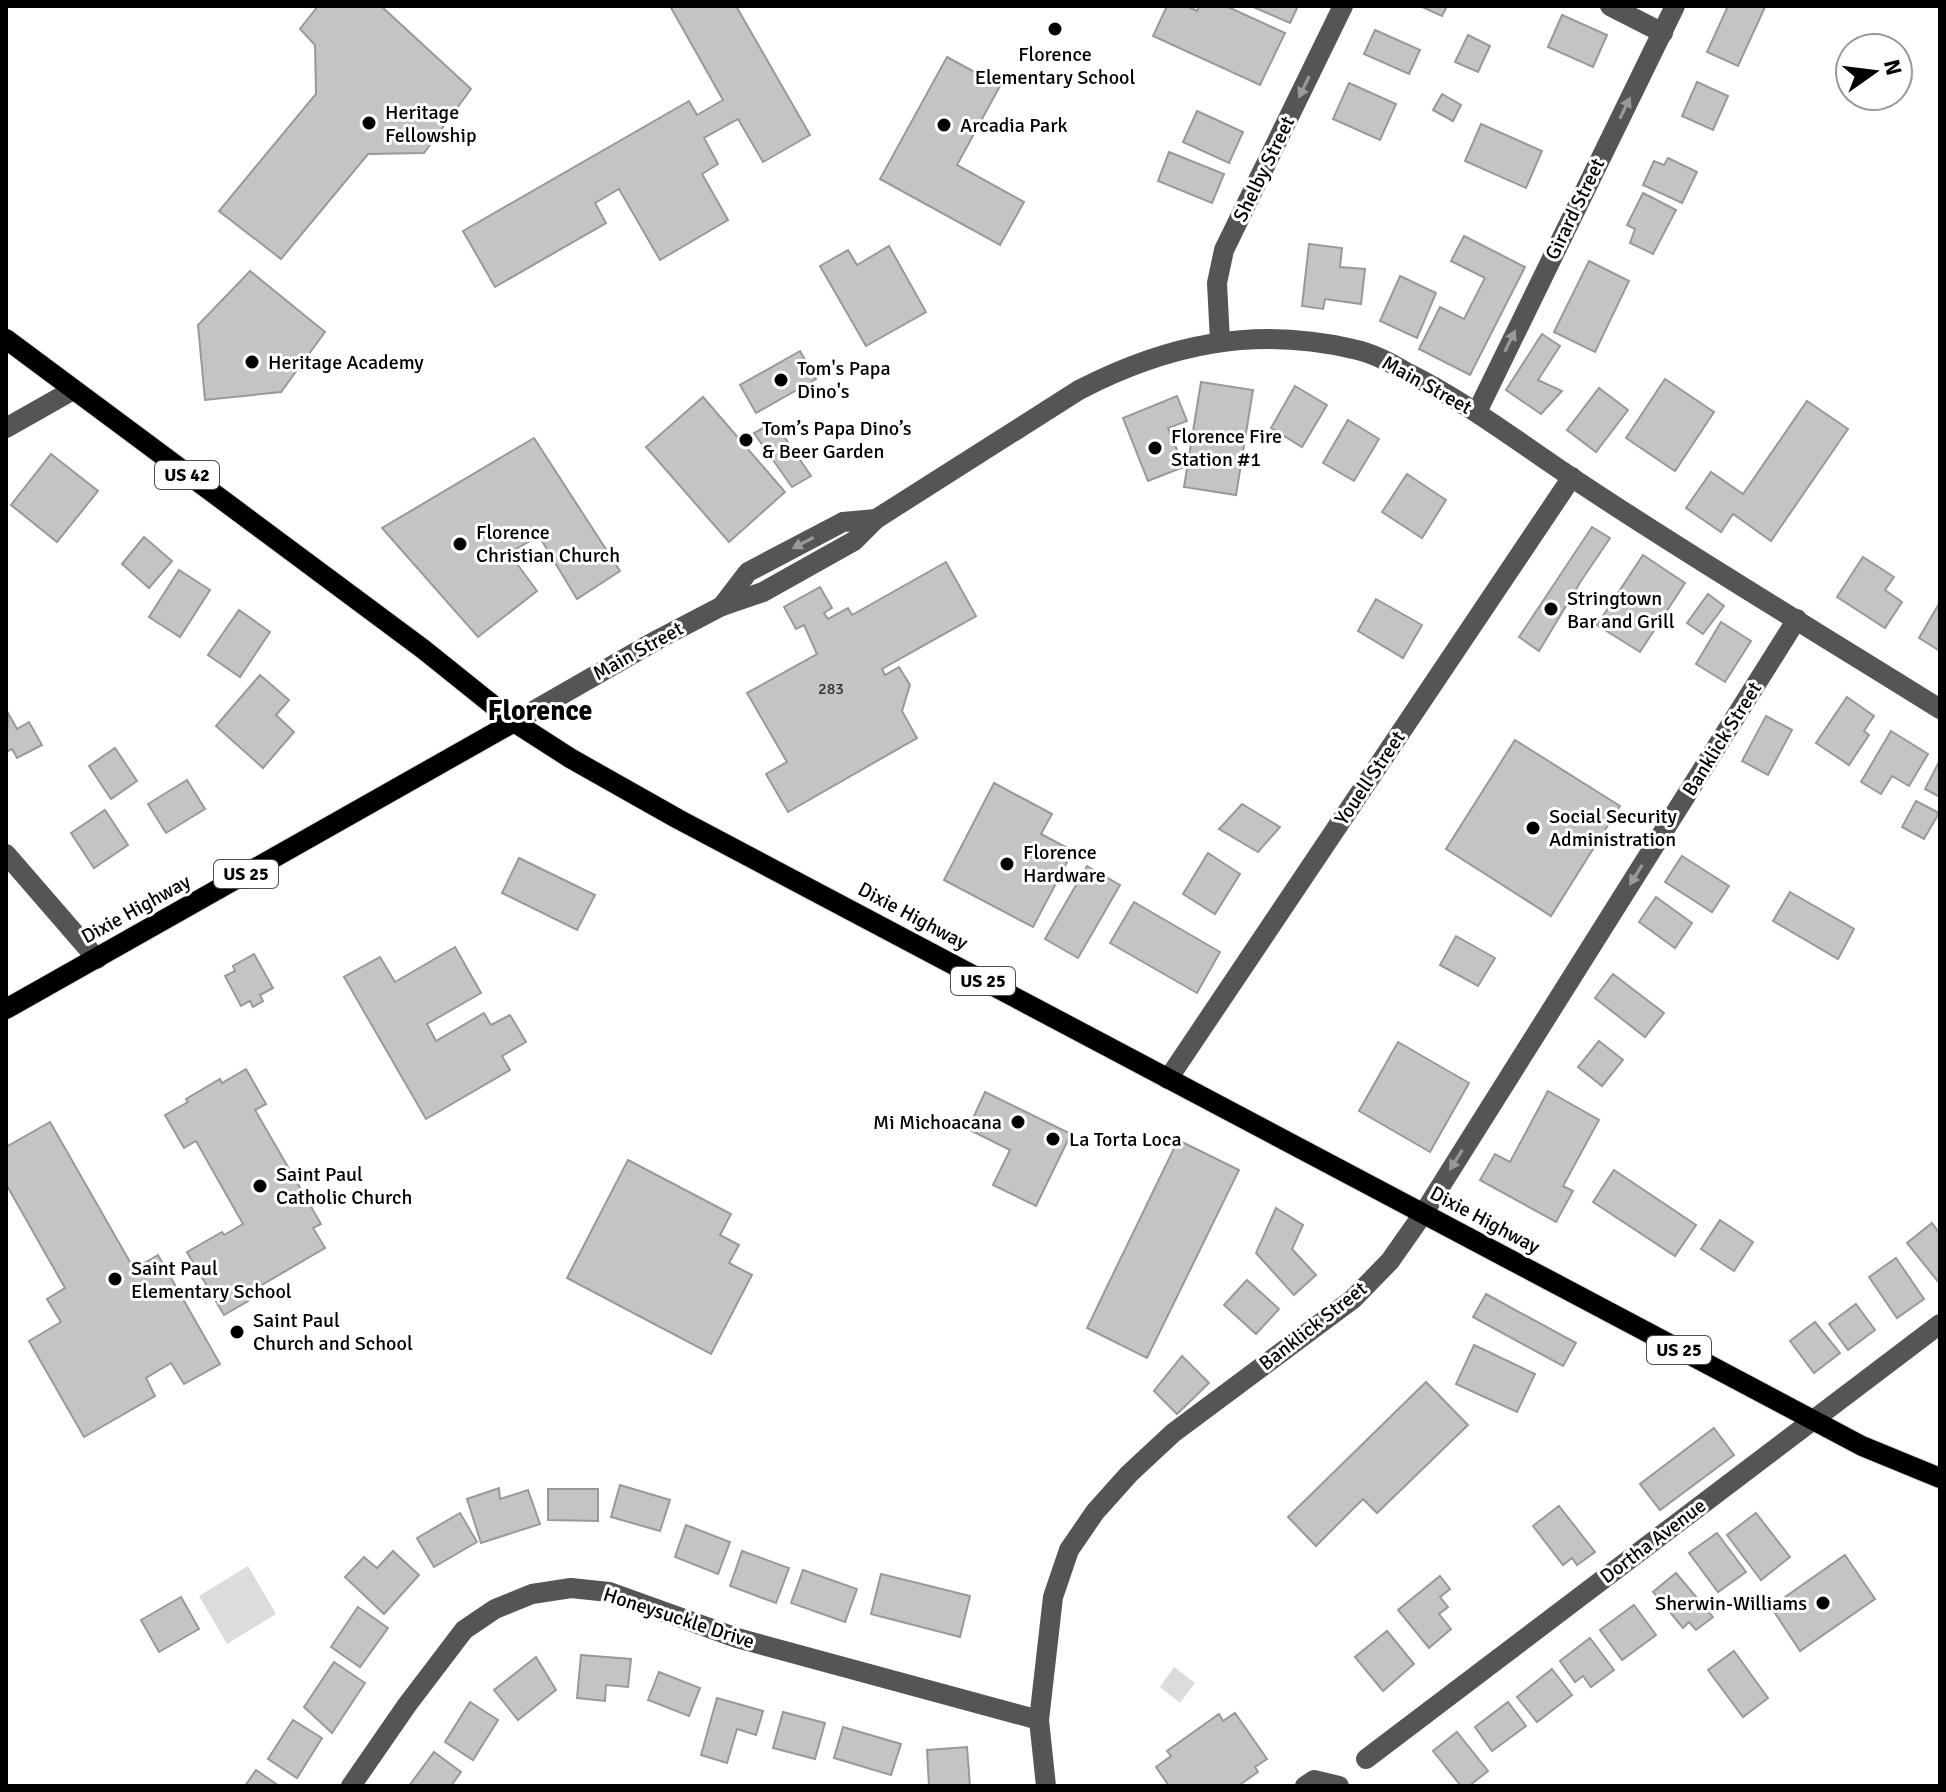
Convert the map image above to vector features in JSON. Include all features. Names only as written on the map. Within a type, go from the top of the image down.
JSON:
[{"type":"main road","name":"US 42","points":[[6,339],[423,649],[514,722]]},
{"type":"main road","name":"Dixie Highway","points":[[6,1009],[514,722],[570,758],[678,819],[1168,1079],[1862,1446],[1940,1478]]},
{"type":"street","name":"Shelby Street","points":[[1220,341],[1217,283],[1224,250],[1343,6]]},
{"type":"street","points":[[1610,6],[1663,33]]},
{"type":"street","name":"Girard Street","points":[[1477,412],[1675,6]]},
{"type":"street","name":"Main Street","points":[[514,722],[722,606],[748,572],[843,522],[876,519],[1079,390],[1166,354],[1220,341],[1255,338],[1296,339],[1367,352],[1420,379],[1477,412],[1572,477],[1940,709]]},
{"type":"street","points":[[6,428],[73,390]]},
{"type":"street","name":"Youell Street","points":[[1168,1079],[1572,477]]},
{"type":"street","name":"Banklick Street","points":[[1046,1786],[1039,1720],[1053,1597],[1069,1550],[1095,1512],[1129,1474],[1173,1433],[1353,1299],[1390,1261],[1423,1214],[1797,619]]},
{"type":"street","points":[[6,854],[97,959]]},
{"type":"street","name":"Dortha Avenue","points":[[1366,1759],[1940,1324]]},
{"type":"street","name":"Honeysuckle Drive","points":[[351,1786],[464,1630],[495,1609],[532,1594],[571,1588],[609,1592],[737,1638],[1039,1720]]},
{"type":"street","points":[[1310,1783],[1339,1786]]},
{"type":"shaded area","points":[[248,1566],[276,1614],[227,1644],[199,1596]]},
{"type":"shaded area","points":[[1174,1667],[1195,1683],[1180,1703],[1160,1687]]},
{"type":"building","name":"Heritage Fellowship","points":[[318,6],[381,6],[471,89],[424,153],[368,154],[281,259],[219,211],[316,94],[315,45],[300,29]]},
{"type":"building","points":[[670,6],[736,6],[810,135],[763,162],[738,119],[704,138],[718,164],[702,174],[728,220],[660,260],[619,189],[595,203],[606,223],[495,287],[463,231],[689,101],[697,115],[723,100]]},
{"type":"building","points":[[1167,6],[1187,6],[1197,11],[1199,6],[1226,6],[1285,33],[1260,85],[1153,36]]},
{"type":"building","points":[[1251,6],[1298,6],[1290,23]]},
{"type":"building","points":[[1420,6],[1447,6],[1442,16]]},
{"type":"building","points":[[1728,6],[1765,7],[1738,66],[1707,52]]},
{"type":"building","points":[[1562,15],[1607,35],[1593,67],[1548,47]]},
{"type":"building","points":[[1375,30],[1420,50],[1409,74],[1364,54]]},
{"type":"building","points":[[1468,35],[1490,46],[1478,72],[1455,62]]},
{"type":"building","name":"Arcadia Park","points":[[947,57],[1000,86],[957,165],[1024,202],[1000,245],[880,179]]},
{"type":"building","points":[[1697,82],[1728,96],[1713,130],[1682,116]]},
{"type":"building","points":[[1349,83],[1396,104],[1380,140],[1333,119]]},
{"type":"building","points":[[1442,94],[1461,105],[1453,121],[1433,110]]},
{"type":"building","points":[[1197,111],[1243,132],[1229,163],[1183,142]]},
{"type":"building","points":[[1481,124],[1542,151],[1526,188],[1465,161]]},
{"type":"building","points":[[1169,152],[1224,174],[1212,203],[1158,181]]},
{"type":"building","points":[[1668,158],[1697,172],[1682,203],[1643,185],[1654,161],[1664,165]]},
{"type":"building","points":[[1643,193],[1676,210],[1653,254],[1630,243],[1635,229],[1627,225]]},
{"type":"building","points":[[1464,236],[1525,267],[1470,375],[1419,349],[1440,307],[1464,319],[1485,278],[1451,261]]},
{"type":"building","points":[[1309,244],[1342,248],[1340,267],[1365,269],[1361,304],[1325,299],[1323,309],[1302,306]]},
{"type":"building","points":[[889,246],[926,312],[866,346],[820,266],[848,250],[857,265]]},
{"type":"building","points":[[1589,261],[1629,281],[1595,352],[1554,332]]},
{"type":"building","name":"Heritage Academy","points":[[250,271],[325,332],[281,392],[205,400],[198,325]]},
{"type":"building","points":[[1400,276],[1436,293],[1417,338],[1380,321]]},
{"type":"building","points":[[1542,334],[1560,346],[1538,380],[1562,391],[1541,414],[1506,390]]},
{"type":"building","name":"Tom's Papa Dino's","points":[[800,351],[816,379],[811,382],[815,389],[808,393],[804,386],[756,413],[740,385]]},
{"type":"building","points":[[1665,379],[1714,412],[1675,471],[1626,438]]},
{"type":"building","points":[[1201,382],[1253,390],[1236,495],[1184,487]]},
{"type":"building","points":[[1295,386],[1327,405],[1302,447],[1271,428]]},
{"type":"building","points":[[1599,388],[1628,410],[1596,452],[1567,430]]},
{"type":"building","name":"Florence Fire Station #1","points":[[1177,396],[1187,421],[1168,428],[1184,467],[1148,481],[1123,418]]},
{"type":"building","points":[[703,397],[785,492],[729,542],[646,447]]},
{"type":"building","points":[[1807,401],[1848,429],[1771,541],[1733,514],[1721,532],[1686,508],[1711,472],[1743,494]]},
{"type":"building","points":[[1348,420],[1379,439],[1354,481],[1323,463]]},
{"type":"building","points":[[774,422],[811,476],[792,487],[754,433]]},
{"type":"building","name":"Florence Christian Church","points":[[534,438],[620,571],[577,599],[539,536],[509,553],[537,591],[478,637],[382,528]]},
{"type":"building","points":[[51,454],[98,491],[57,542],[11,505]]},
{"type":"building","points":[[1407,474],[1446,500],[1422,538],[1382,512]]},
{"type":"building","name":"Stringtown Bar and Grill","points":[[1592,527],[1610,538],[1539,651],[1519,637]]},
{"type":"building","points":[[144,537],[172,561],[149,588],[122,564]]},
{"type":"building","points":[[1643,555],[1685,583],[1640,652],[1597,625]]},
{"type":"building","points":[[1863,557],[1894,577],[1885,590],[1902,602],[1885,628],[1837,597]]},
{"type":"building","points":[[946,562],[976,616],[882,669],[885,675],[899,667],[910,685],[902,711],[917,738],[788,812],[766,774],[787,762],[747,693],[817,654],[804,625],[796,629],[784,607],[820,587],[832,608],[824,613],[828,619],[848,608],[852,615]]},
{"type":"building","points":[[179,570],[210,590],[180,637],[149,617]]},
{"type":"building","points":[[1708,594],[1724,606],[1703,634],[1687,623]]},
{"type":"building","points":[[1376,599],[1422,625],[1403,658],[1358,631]]},
{"type":"building","points":[[1940,602],[1940,651],[1919,638]]},
{"type":"building","points":[[239,610],[270,632],[240,677],[208,655]]},
{"type":"building","points":[[1721,622],[1751,641],[1725,682],[1696,664]]},
{"type":"building","points":[[260,675],[289,700],[276,715],[294,732],[263,768],[216,726]]},
{"type":"building","points":[[1847,697],[1874,716],[1864,731],[1869,735],[1849,765],[1816,743]]},
{"type":"building","points":[[8,713],[17,729],[29,722],[42,745],[17,758],[12,749],[6,752]]},
{"type":"building","points":[[1766,716],[1792,730],[1768,775],[1742,761]]},
{"type":"building","points":[[1891,731],[1928,754],[1909,786],[1892,776],[1881,794],[1861,782]]},
{"type":"building","name":"Social Security Administration","points":[[1515,740],[1620,806],[1551,916],[1446,849]]},
{"type":"building","points":[[115,748],[137,781],[111,799],[89,766]]},
{"type":"building","points":[[1940,760],[1940,797],[1925,789]]},
{"type":"building","points":[[187,780],[205,809],[166,833],[148,804]]},
{"type":"building","points":[[994,783],[1052,814],[1041,834],[1073,851],[1033,927],[944,880]]},
{"type":"building","points":[[1916,801],[1939,813],[1924,839],[1902,827]]},
{"type":"building","points":[[1242,804],[1280,827],[1258,852],[1219,829]]},
{"type":"building","points":[[105,810],[128,845],[94,868],[71,833]]},
{"type":"building","points":[[1208,853],[1240,874],[1215,914],[1183,894]]},
{"type":"building","points":[[1682,856],[1729,886],[1712,912],[1665,882]]},
{"type":"building","points":[[519,858],[595,895],[577,930],[502,893]]},
{"type":"building","points":[[1087,866],[1120,885],[1078,958],[1045,939]]},
{"type":"building","points":[[1790,892],[1854,929],[1838,959],[1773,921]]},
{"type":"building","points":[[1656,897],[1692,923],[1675,948],[1639,922]]},
{"type":"building","points":[[1134,902],[1220,952],[1197,993],[1110,943]]},
{"type":"building","points":[[1456,936],[1495,958],[1478,986],[1440,965]]},
{"type":"building","points":[[455,947],[481,993],[427,1024],[436,1041],[484,1013],[491,1025],[510,1015],[526,1042],[502,1056],[510,1070],[426,1119],[344,977],[380,957],[395,982]]},
{"type":"building","points":[[254,954],[273,988],[260,995],[263,1001],[253,1007],[250,1001],[241,1006],[225,976],[235,971],[233,966]]},
{"type":"building","points":[[1613,974],[1664,1013],[1645,1037],[1595,998]]},
{"type":"building","points":[[1599,1041],[1623,1060],[1602,1086],[1578,1067]]},
{"type":"building","points":[[1398,1042],[1469,1083],[1430,1152],[1359,1111]]},
{"type":"building","name":"Saint Paul Catholic Church","points":[[246,1069],[266,1104],[255,1110],[321,1224],[313,1228],[325,1248],[255,1289],[259,1295],[224,1315],[187,1252],[243,1224],[196,1141],[184,1148],[165,1115],[220,1079],[222,1083]]},
{"type":"building","points":[[1548,1091],[1599,1120],[1563,1186],[1573,1191],[1556,1222],[1480,1180],[1495,1154],[1510,1162]]},
{"type":"building","points":[[985,1092],[1071,1134],[1036,1206],[993,1185],[1010,1150],[968,1129]]},
{"type":"building","name":"Saint Paul Elementary School","points":[[50,1122],[134,1269],[158,1255],[220,1364],[184,1384],[171,1363],[146,1378],[155,1396],[84,1437],[29,1341],[61,1322],[47,1299],[65,1288],[6,1184],[6,1147]]},
{"type":"building","points":[[1178,1140],[1239,1170],[1147,1358],[1087,1328]]},
{"type":"building","points":[[628,1160],[731,1214],[720,1235],[739,1245],[729,1263],[752,1275],[711,1354],[567,1278]]},
{"type":"building","points":[[1614,1170],[1696,1225],[1675,1256],[1593,1202]]},
{"type":"building","points":[[1276,1208],[1303,1225],[1292,1249],[1316,1275],[1294,1295],[1256,1253]]},
{"type":"building","points":[[1720,1220],[1753,1242],[1734,1271],[1701,1249]]},
{"type":"building","points":[[1932,1223],[1940,1234],[1940,1284],[1907,1243]]},
{"type":"building","points":[[1896,1258],[1924,1299],[1897,1318],[1869,1277]]},
{"type":"building","points":[[1247,1280],[1279,1309],[1256,1334],[1224,1305]]},
{"type":"building","points":[[1486,1294],[1576,1343],[1563,1366],[1473,1317]]},
{"type":"building","points":[[1856,1304],[1875,1330],[1848,1350],[1829,1324]]},
{"type":"building","points":[[1815,1322],[1840,1353],[1814,1373],[1790,1341]]},
{"type":"building","points":[[1474,1345],[1535,1374],[1517,1412],[1456,1384]]},
{"type":"building","points":[[1182,1356],[1209,1383],[1177,1414],[1154,1391]]},
{"type":"building","points":[[1426,1382],[1468,1425],[1377,1513],[1363,1499],[1316,1546],[1288,1517]]},
{"type":"building","points":[[1714,1428],[1734,1455],[1660,1510],[1640,1484]]},
{"type":"building","points":[[620,1485],[670,1500],[660,1531],[611,1517]]},
{"type":"building","points":[[499,1488],[500,1499],[528,1490],[540,1524],[481,1543],[467,1499]]},
{"type":"building","points":[[548,1489],[598,1489],[598,1521],[548,1520]]},
{"type":"building","points":[[1559,1506],[1595,1552],[1577,1565],[1572,1558],[1563,1565],[1533,1526]]},
{"type":"building","points":[[460,1513],[477,1542],[434,1567],[417,1538]]},
{"type":"building","points":[[1756,1513],[1790,1557],[1761,1580],[1727,1535]]},
{"type":"building","points":[[686,1525],[730,1542],[718,1574],[675,1557]]},
{"type":"building","points":[[1717,1533],[1746,1572],[1718,1592],[1689,1553]]},
{"type":"building","points":[[393,1551],[419,1575],[384,1614],[345,1577],[364,1557],[377,1568]]},
{"type":"building","points":[[742,1551],[789,1568],[776,1603],[730,1586]]},
{"type":"building","name":"Sherwin-Williams","points":[[1845,1555],[1875,1599],[1800,1651],[1771,1607]]},
{"type":"building","points":[[803,1570],[857,1589],[845,1622],[791,1603]]},
{"type":"building","points":[[1676,1573],[1713,1617],[1696,1630],[1689,1622],[1683,1628],[1653,1592]]},
{"type":"building","points":[[881,1574],[970,1596],[960,1637],[871,1614]]},
{"type":"building","points":[[1440,1576],[1450,1589],[1440,1597],[1448,1607],[1439,1614],[1451,1629],[1429,1648],[1398,1610]]},
{"type":"building","points":[[181,1597],[199,1629],[159,1652],[141,1620]]},
{"type":"building","points":[[1634,1605],[1656,1635],[1622,1660],[1600,1630]]},
{"type":"building","points":[[358,1607],[388,1628],[360,1667],[331,1647]]},
{"type":"building","points":[[1387,1631],[1414,1664],[1383,1691],[1355,1657]]},
{"type":"building","points":[[1590,1638],[1614,1670],[1591,1687],[1583,1676],[1575,1682],[1560,1661]]},
{"type":"building","points":[[1734,1651],[1768,1698],[1743,1717],[1708,1670]]},
{"type":"building","points":[[581,1655],[631,1659],[628,1687],[606,1685],[605,1701],[577,1698]]},
{"type":"building","points":[[536,1657],[556,1690],[518,1720],[494,1690]]},
{"type":"building","points":[[334,1662],[365,1683],[332,1733],[304,1707]]},
{"type":"building","points":[[1552,1669],[1572,1695],[1537,1722],[1517,1697]]},
{"type":"building","points":[[659,1672],[700,1688],[689,1716],[648,1700]]},
{"type":"building","points":[[717,1698],[763,1711],[756,1735],[737,1729],[727,1763],[701,1755]]},
{"type":"building","points":[[470,1702],[498,1720],[473,1760],[445,1742]]},
{"type":"building","points":[[1508,1702],[1526,1726],[1492,1751],[1475,1727]]},
{"type":"building","points":[[783,1712],[825,1723],[815,1759],[773,1748]]},
{"type":"building","points":[[1235,1713],[1267,1759],[1255,1767],[1258,1772],[1238,1786],[1169,1786],[1156,1767],[1171,1756],[1167,1751],[1219,1714],[1223,1721]]},
{"type":"building","points":[[293,1720],[322,1738],[297,1778],[268,1759]]},
{"type":"building","points":[[843,1727],[901,1744],[891,1775],[834,1758]]},
{"type":"building","points":[[1457,1732],[1488,1771],[1469,1786],[1461,1786],[1433,1751]]},
{"type":"building","points":[[967,1747],[970,1786],[929,1786],[927,1750]]},
{"type":"building","points":[[434,1752],[461,1772],[451,1786],[409,1786]]},
{"type":"building","points":[[256,1770],[279,1786],[245,1786]]},
{"type":"place","name":"Florence Elementary School","points":[[1055,29]]},
{"type":"place","name":"Heritage Fellowship","points":[[369,123]]},
{"type":"place","name":"Arcadia Park","points":[[944,125]]},
{"type":"place","name":"Heritage Academy","points":[[252,362]]},
{"type":"place","name":"Tom's Papa Dino's","points":[[781,380]]},
{"type":"place","name":"Tom’s Papa Dino’s & Beer Garden","points":[[746,440]]},
{"type":"place","name":"Florence Fire Station #1","points":[[1155,448]]},
{"type":"place","name":"Florence Christian Church","points":[[460,544]]},
{"type":"place","name":"Stringtown Bar and Grill","points":[[1551,609]]},
{"type":"place","name":"Social Security Administration","points":[[1533,828]]},
{"type":"place","name":"Florence Hardware","points":[[1007,864]]},
{"type":"place","name":"Mi Michoacana","points":[[1018,1122]]},
{"type":"place","name":"La Torta Loca","points":[[1053,1139]]},
{"type":"place","name":"Saint Paul Catholic Church","points":[[260,1186]]},
{"type":"place","name":"Saint Paul Elementary School","points":[[115,1279]]},
{"type":"place","name":"Saint Paul Church and School","points":[[237,1332]]},
{"type":"place","name":"Sherwin-Williams","points":[[1823,1603]]},
{"type":"district","name":"Florence","points":[[540,711]]}]
